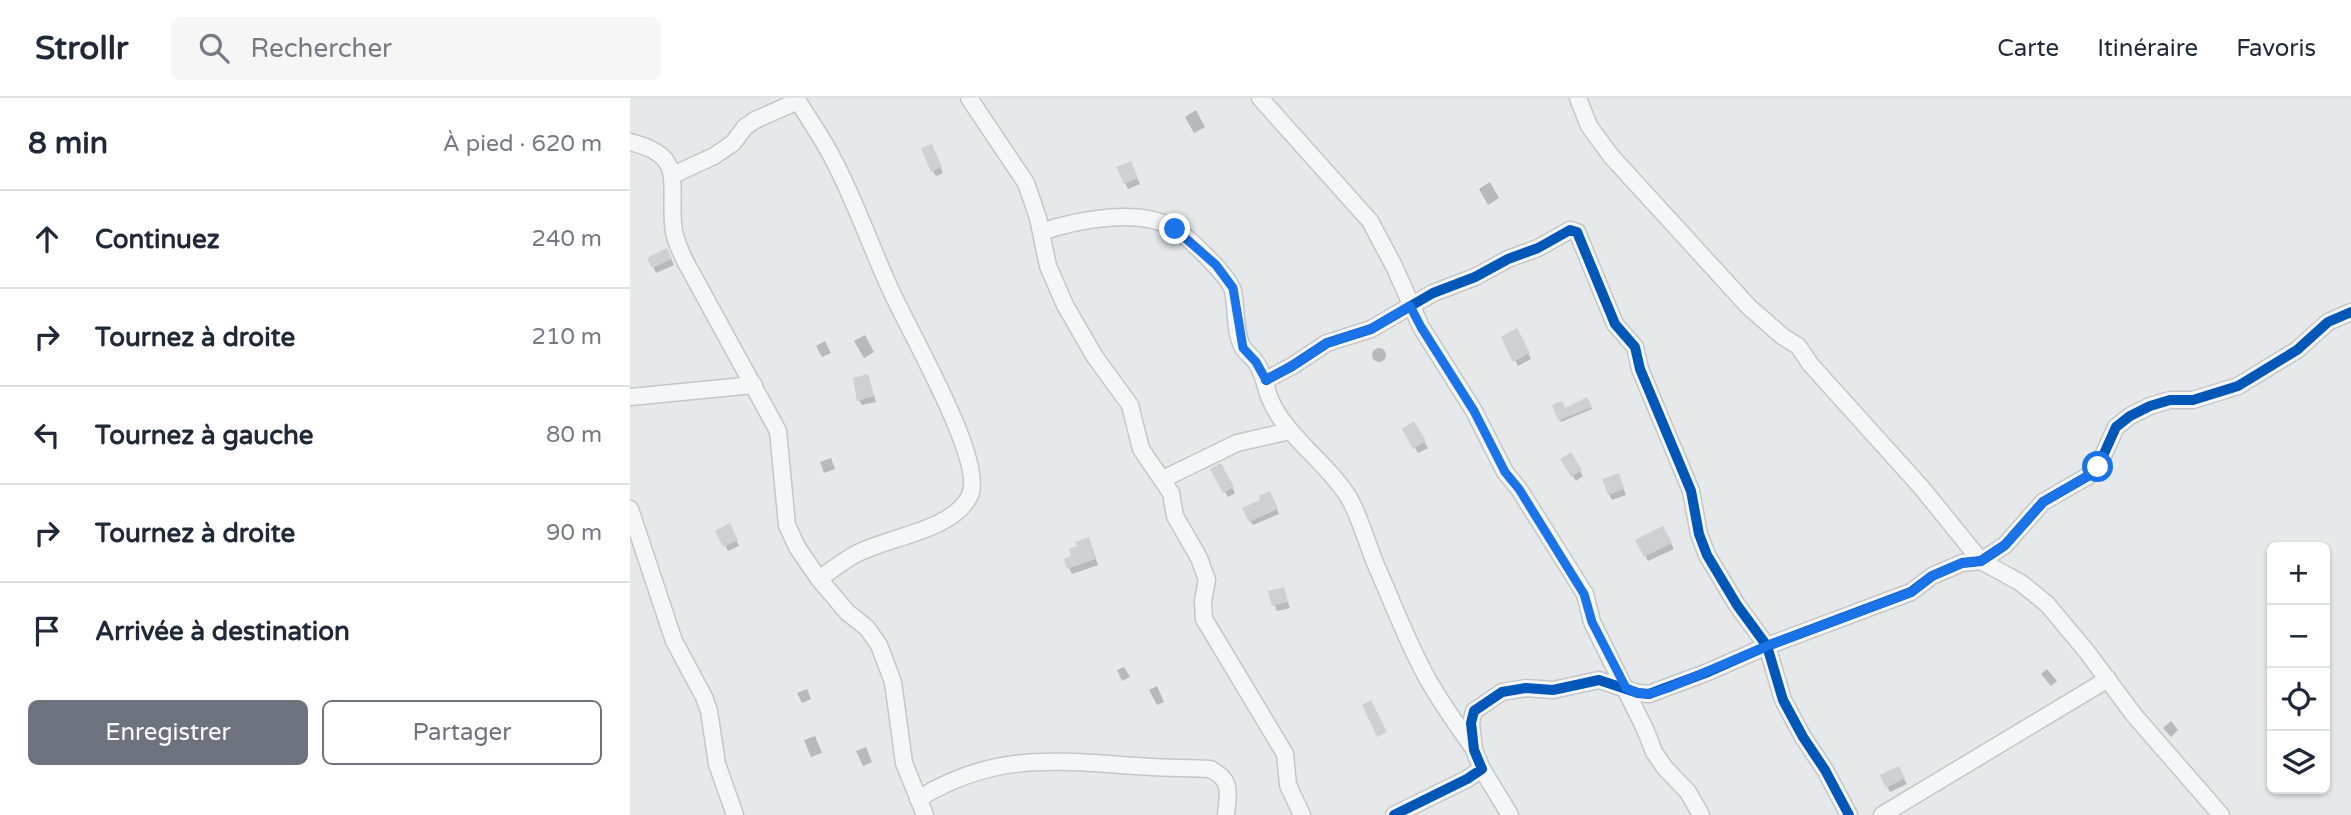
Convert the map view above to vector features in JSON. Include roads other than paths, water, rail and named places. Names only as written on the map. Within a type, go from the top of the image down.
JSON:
[{"type":"street","points":[[969,98],[1026,183],[1048,266],[1065,305],[1095,357],[1130,405],[1135,434],[1141,449],[1171,493],[1175,516],[1199,558],[1207,580],[1203,601],[1204,619],[1284,754],[1288,785],[1303,815]]},
{"type":"street","points":[[1260,98],[1370,221],[1427,337],[1474,411],[1505,472],[1519,489],[1584,594],[1592,622],[1626,688],[1654,752],[1688,792],[1702,815]]},
{"type":"street","points":[[1578,98],[1589,126],[1611,156],[1749,307],[1782,336],[1798,345],[1811,365],[1921,487],[1981,561],[2021,583],[2047,604],[2134,715],[2221,815]]},
{"type":"street","points":[[673,175],[733,143],[745,127],[755,120],[797,100],[809,115],[847,186],[889,287],[941,391],[965,448],[972,485],[970,496],[955,515],[855,555],[818,579]]},
{"type":"street","points":[[630,142],[654,149],[666,160],[673,175],[674,237],[778,431],[787,525],[797,547],[818,579],[847,612],[867,628],[879,645],[893,682],[904,763],[925,815]]},
{"type":"street","points":[[1041,232],[1064,224],[1127,217],[1149,219],[1175,229],[1216,265],[1233,288],[1243,348],[1256,362],[1266,380],[1270,398],[1290,432],[1337,479],[1350,501],[1362,526],[1370,553],[1425,675],[1474,750],[1482,769],[1510,815]]},
{"type":"street","points":[[1266,380],[1327,343],[1371,329],[1433,293],[1475,277],[1570,230],[1577,232],[1615,324],[1635,348],[1640,369],[1691,491],[1699,534],[1707,555],[1737,605],[1767,646],[1783,700],[1849,815]]},
{"type":"street","points":[[1474,750],[1471,723],[1474,711],[1502,692],[1526,688],[1553,690],[1600,680],[1649,694],[1912,592],[1932,576],[1962,563],[1981,561],[2005,545],[2043,502],[2088,476],[2098,467],[2116,427],[2130,416],[2171,400],[2193,400],[2238,386],[2297,351],[2328,322],[2351,312]]},
{"type":"street","points":[[630,397],[754,385]]},
{"type":"street","points":[[1163,479],[1237,443],[1290,432]]},
{"type":"street","points":[[630,509],[674,641],[706,704],[717,764],[734,815]]},
{"type":"street","points":[[1882,815],[2108,679]]},
{"type":"street","points":[[918,799],[957,778],[994,768],[1046,760],[1073,761],[1210,769],[1222,775],[1229,789],[1226,815]]},
{"type":"street","points":[[1394,815],[1482,769]]}]
